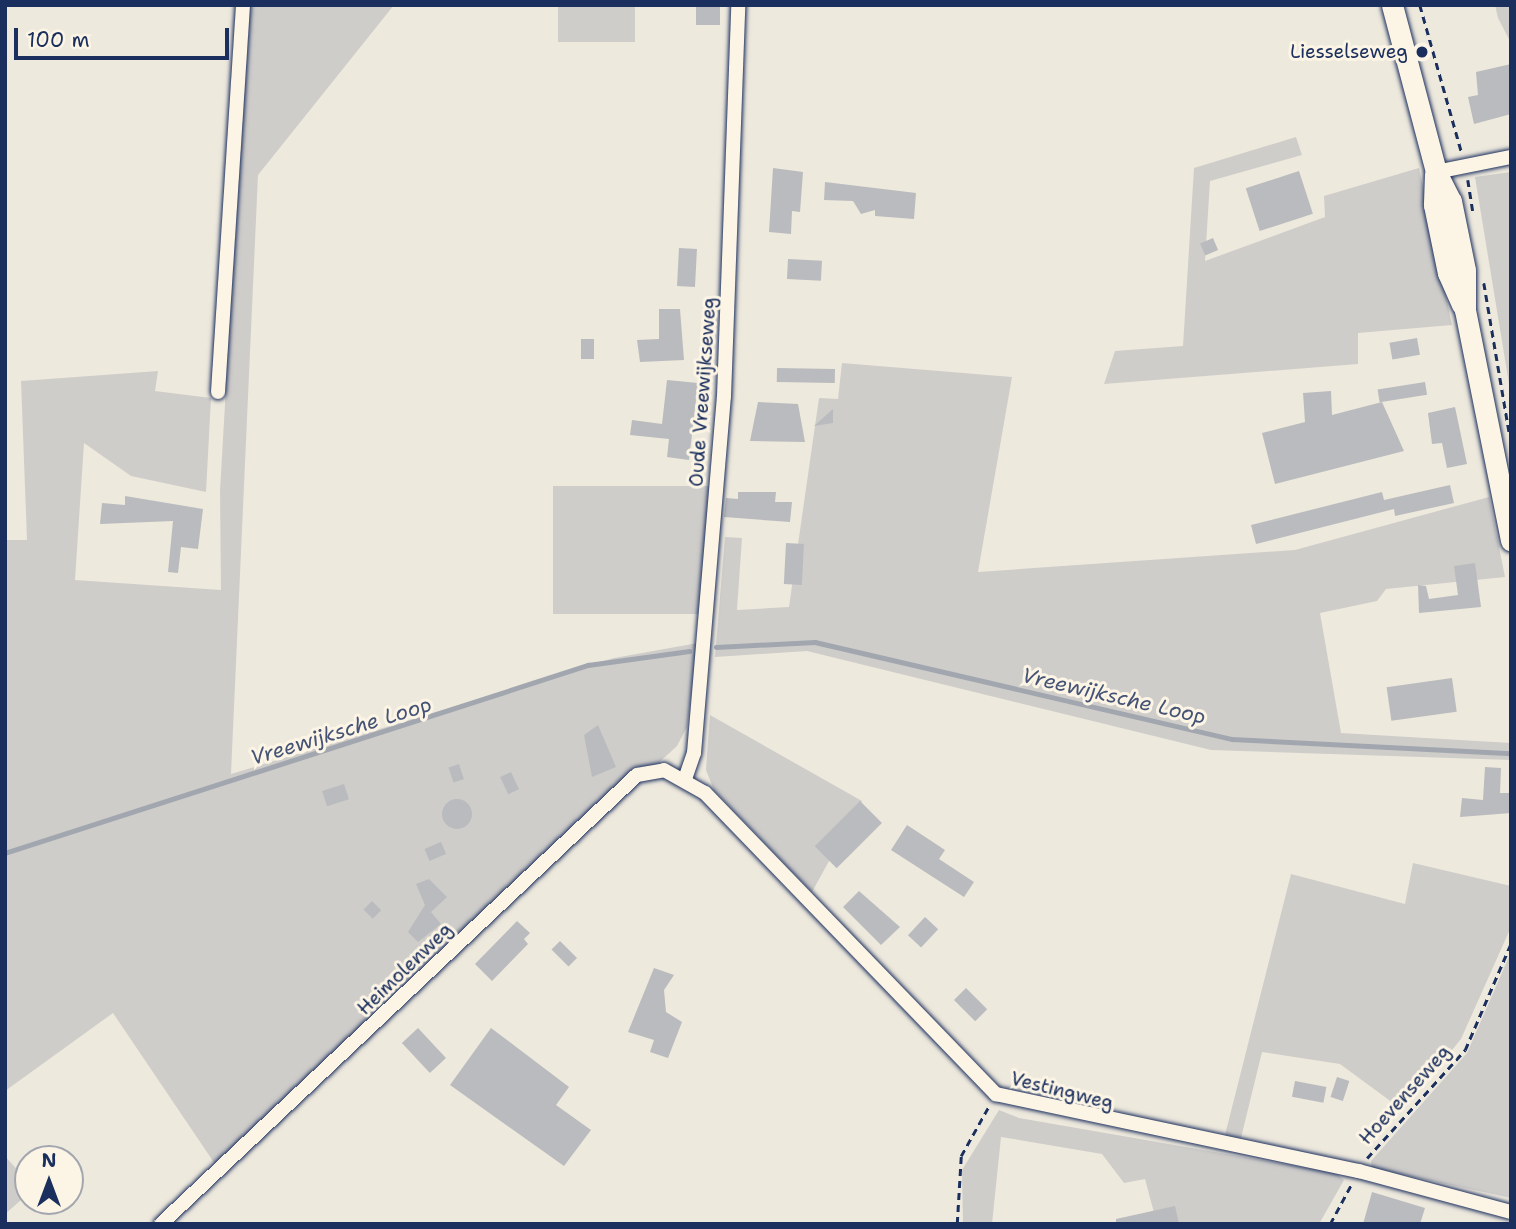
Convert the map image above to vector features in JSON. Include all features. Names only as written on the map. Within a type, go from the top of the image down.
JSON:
[{"type":"main road","points":[[1392,5],[1436,172],[1451,201],[1465,270],[1465,310],[1511,540]]},
{"type":"street","points":[[218,392],[243,5]]},
{"type":"street","name":"Oude Vreewijkseweg","points":[[685,779],[694,754],[724,396],[738,5]]},
{"type":"street","points":[[1436,172],[1511,157]]},
{"type":"street","name":"Heimolenweg","points":[[161,1224],[637,775],[664,770],[685,779]]},
{"type":"street","name":"Vestingweg","points":[[685,779],[996,1094],[1359,1171],[1511,1212]]},
{"type":"path","points":[[1420,5],[1465,165],[1474,218]]},
{"type":"path","points":[[1482,272],[1511,442]]},
{"type":"path","name":"Hoevenseweg","points":[[1330,1224],[1359,1171],[1465,1050],[1511,943]]},
{"type":"path","points":[[957,1224],[961,1156],[996,1094]]},
{"type":"shaded area","points":[[248,5],[394,5],[258,175],[231,774],[614,658],[698,643],[687,727],[677,746],[217,1167],[113,1013],[5,1091],[5,540],[27,540],[21,381],[158,371],[155,391],[211,398],[206,492],[131,476],[84,443],[75,580],[221,590],[220,491]]},
{"type":"shaded area","points":[[558,5],[635,5],[635,42],[558,42]]},
{"type":"shaded area","points":[[1495,5],[1511,5],[1511,43],[1498,18]]},
{"type":"shaded area","points":[[1296,137],[1302,155],[1210,181],[1205,261],[1325,217],[1324,196],[1419,168],[1452,325],[1358,333],[1358,364],[1104,384],[1115,351],[1183,346],[1194,168]]},
{"type":"shaded area","points":[[1511,172],[1511,396],[1475,177]]},
{"type":"shaded area","points":[[842,363],[1012,377],[978,572],[1295,550],[1489,497],[1505,577],[1386,589],[1377,601],[1320,613],[1341,733],[1511,743],[1511,760],[1211,750],[807,651],[715,657],[725,537],[742,538],[737,610],[789,607],[819,398],[838,399]]},
{"type":"shaded area","points":[[553,486],[710,486],[710,614],[553,614]]},
{"type":"shaded area","points":[[710,715],[862,801],[812,892],[714,790],[706,770]]},
{"type":"shaded area","points":[[1413,863],[1511,886],[1511,927],[1461,1039],[1426,1082],[1393,1103],[1340,1064],[1262,1052],[1240,1142],[1224,1139],[1291,874],[1405,904]]},
{"type":"shaded area","points":[[1511,952],[1511,1198],[1372,1168],[1371,1161],[1467,1053]]},
{"type":"shaded area","points":[[999,1110],[1019,1118],[1335,1173],[1344,1180],[1319,1224],[1157,1224],[1145,1179],[1124,1183],[1102,1154],[1001,1137],[992,1224],[963,1224],[962,1170]]},
{"type":"shaded area","points":[[5,1156],[14,1166],[14,1206],[5,1214]]},
{"type":"building","points":[[696,5],[720,5],[720,25],[696,25]]},
{"type":"building","points":[[1511,64],[1511,114],[1474,124],[1468,97],[1478,95],[1476,72]]},
{"type":"building","points":[[773,168],[803,172],[800,212],[792,211],[791,234],[769,232]]},
{"type":"building","points":[[1299,171],[1313,214],[1260,231],[1246,188]]},
{"type":"building","points":[[825,182],[916,193],[914,219],[875,216],[875,210],[861,214],[853,201],[824,200]]},
{"type":"building","points":[[1213,238],[1218,250],[1205,255],[1200,243]]},
{"type":"building","points":[[679,248],[697,249],[695,287],[677,286]]},
{"type":"building","points":[[788,259],[822,261],[821,281],[787,279]]},
{"type":"building","points":[[659,309],[680,309],[684,360],[640,362],[637,340],[659,339]]},
{"type":"building","points":[[1417,338],[1420,355],[1392,360],[1389,343]]},
{"type":"building","points":[[581,339],[594,339],[594,359],[581,359]]},
{"type":"building","points":[[777,368],[835,369],[835,383],[777,382]]},
{"type":"building","points":[[667,380],[698,383],[689,460],[667,457],[669,439],[630,435],[632,420],[662,424]]},
{"type":"building","points":[[1425,382],[1427,395],[1380,402],[1378,390]]},
{"type":"building","points":[[1331,391],[1332,415],[1382,402],[1404,451],[1275,484],[1262,433],[1305,422],[1303,393]]},
{"type":"building","points":[[758,402],[798,404],[805,442],[750,441]]},
{"type":"building","points":[[1455,407],[1467,464],[1447,468],[1442,443],[1432,444],[1428,413]]},
{"type":"building","points":[[833,409],[833,423],[814,426]]},
{"type":"building","points":[[1450,485],[1454,503],[1395,516],[1394,509],[1256,544],[1251,525],[1382,492],[1384,500]]},
{"type":"building","points":[[738,492],[776,492],[775,502],[792,502],[790,522],[724,517],[726,498],[738,499]]},
{"type":"building","points":[[125,496],[203,509],[198,549],[181,547],[178,573],[168,572],[173,521],[100,524],[102,503],[125,505]]},
{"type":"building","points":[[786,543],[804,544],[802,585],[784,584]]},
{"type":"building","points":[[1475,563],[1481,607],[1419,613],[1418,585],[1426,586],[1429,599],[1458,595],[1454,566]]},
{"type":"building","points":[[1452,678],[1457,712],[1391,721],[1387,687]]},
{"type":"building","points":[[598,725],[616,767],[592,777],[584,735]]},
{"type":"building","points":[[459,764],[464,779],[453,783],[449,767]]},
{"type":"building","points":[[1485,767],[1501,768],[1500,793],[1511,793],[1511,813],[1460,817],[1462,798],[1483,800]]},
{"type":"building","points":[[511,772],[519,789],[508,794],[500,777]]},
{"type":"building","points":[[344,784],[349,799],[327,806],[322,791]]},
{"type":"building","points":[[457,799],[463,800],[471,808],[471,820],[463,828],[457,829],[451,828],[443,820],[442,814],[443,808],[451,800]]},
{"type":"building","points":[[860,801],[882,823],[837,868],[815,846]]},
{"type":"building","points":[[907,825],[945,850],[939,859],[974,882],[964,897],[891,850]]},
{"type":"building","points":[[441,842],[446,854],[430,861],[424,849]]},
{"type":"building","points":[[429,879],[447,897],[431,912],[441,924],[418,942],[408,932],[425,905],[416,884]]},
{"type":"building","points":[[859,891],[900,927],[881,945],[843,907]]},
{"type":"building","points":[[372,901],[381,910],[373,919],[364,909]]},
{"type":"building","points":[[925,917],[938,929],[921,948],[908,935]]},
{"type":"building","points":[[517,921],[530,933],[524,939],[528,944],[492,981],[475,964]]},
{"type":"building","points":[[560,941],[577,958],[568,966],[552,949]]},
{"type":"building","points":[[654,968],[674,975],[664,990],[666,1012],[682,1022],[668,1058],[650,1052],[654,1040],[628,1032]]},
{"type":"building","points":[[966,988],[987,1009],[975,1021],[954,1000]]},
{"type":"building","points":[[418,1028],[446,1058],[430,1073],[402,1043]]},
{"type":"building","points":[[491,1028],[569,1087],[556,1105],[591,1130],[564,1166],[450,1085]]},
{"type":"building","points":[[1337,1077],[1349,1081],[1343,1101],[1331,1097]]},
{"type":"building","points":[[1295,1081],[1326,1087],[1323,1103],[1292,1097]]},
{"type":"building","points":[[1372,1192],[1425,1208],[1420,1224],[1363,1224]]},
{"type":"building","points":[[1175,1206],[1179,1224],[1116,1224],[1116,1219]]},
{"type":"waterway","name":"Vreewijksche Loop","points":[[716,647],[815,642],[1232,739],[1511,753]]},
{"type":"waterway","name":"Vreewijksche Loop","points":[[5,853],[588,665],[689,651]]},
{"type":"place","name":"Liesselseweg","points":[[1422,52]]}]
